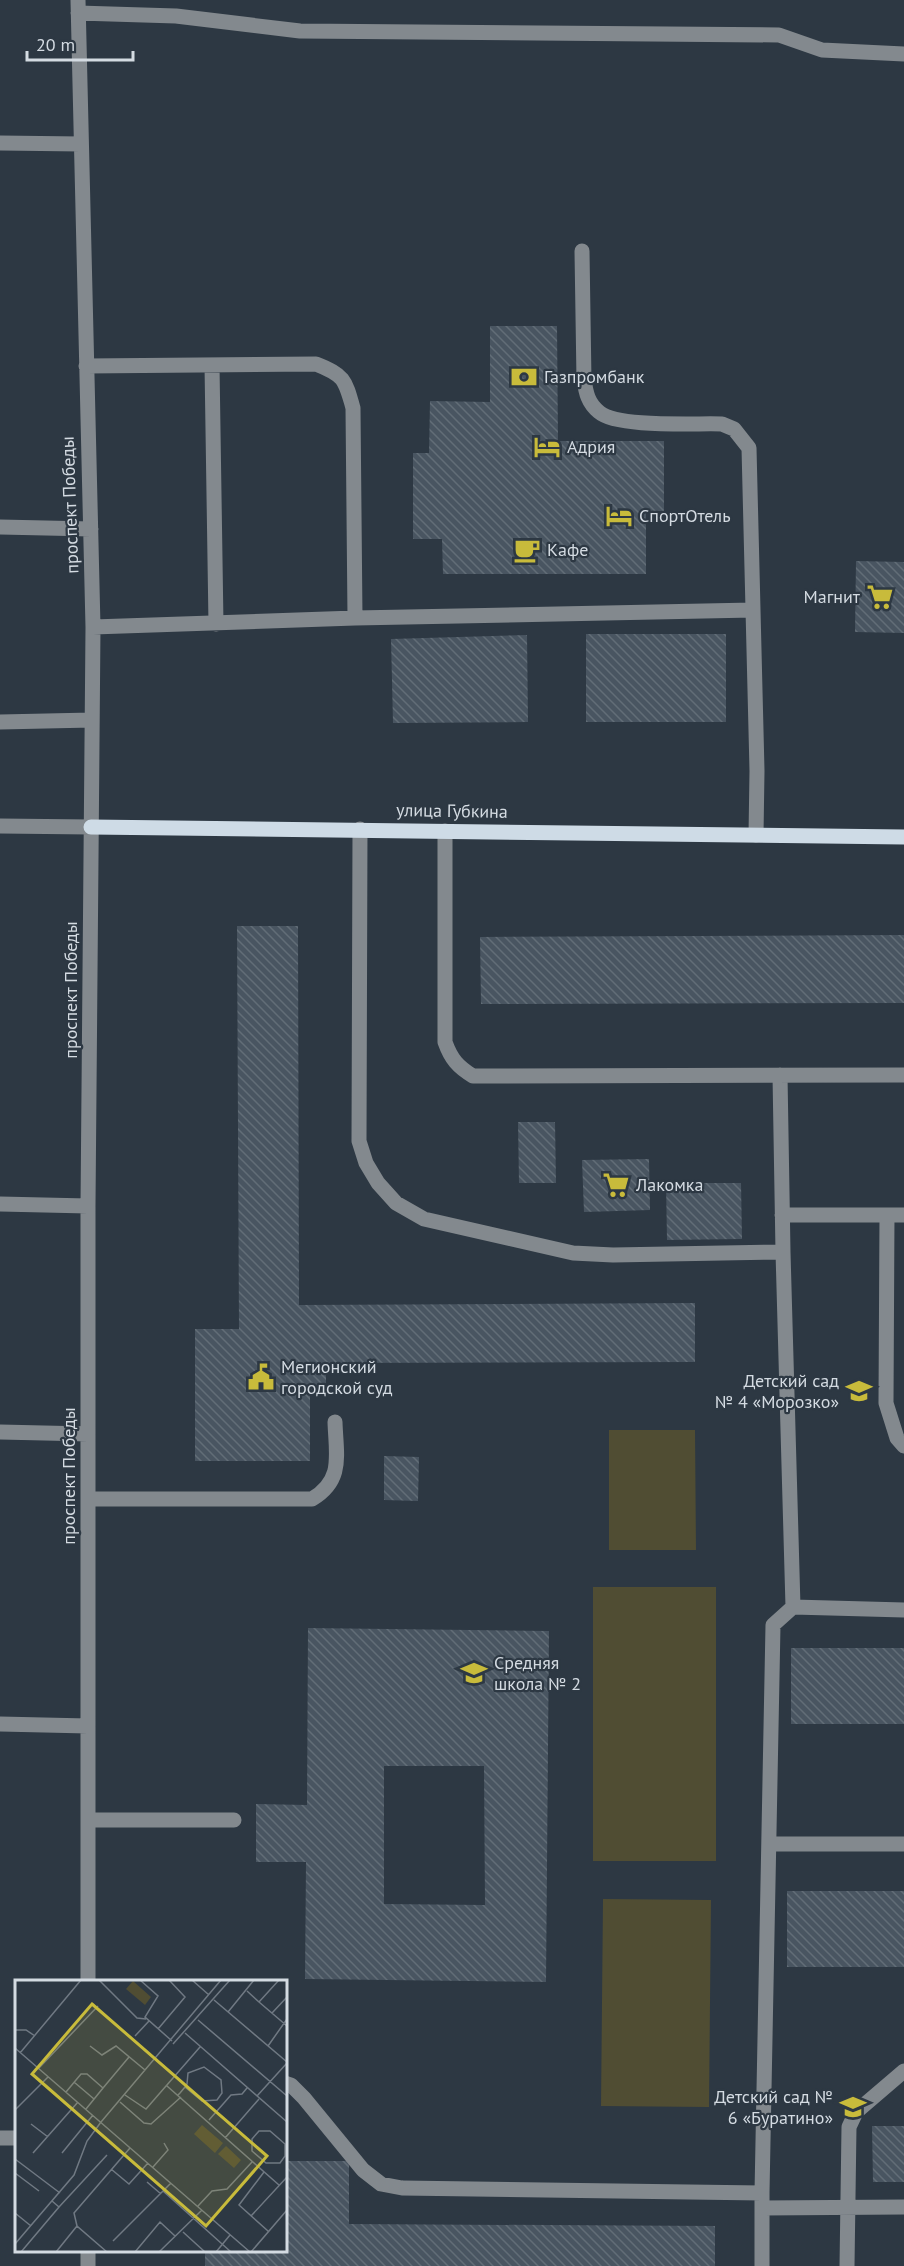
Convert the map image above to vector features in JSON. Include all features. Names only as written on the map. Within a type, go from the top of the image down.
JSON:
[{"type":"main road","name":"улица Губкина","points":[[91,827],[904,837]]},
{"type":"street","points":[[78,7],[300,31],[779,35],[822,50],[904,54]]},
{"type":"street","name":"проспект Победы","points":[[78,7],[93,627],[88,1206],[88,1980]]},
{"type":"street","points":[[0,143],[81,144]]},
{"type":"street","points":[[582,251],[584,380],[587,399],[600,414],[622,422],[723,424],[734,429],[749,448],[756,835]]},
{"type":"street","points":[[86,366],[316,364],[337,372],[346,386],[353,408],[355,618]]},
{"type":"street","points":[[212,365],[216,624]]},
{"type":"street","points":[[0,527],[91,529]]},
{"type":"street","points":[[93,627],[355,618],[753,610]]},
{"type":"street","points":[[0,722],[92,720]]},
{"type":"street","name":"улица Губкина","points":[[0,826],[91,827]]},
{"type":"street","points":[[360,830],[359,1142],[366,1163],[378,1183],[396,1203],[424,1219],[573,1253],[613,1255],[783,1252]]},
{"type":"street","points":[[444,831],[445,1042],[450,1057],[459,1068],[473,1076],[904,1075]]},
{"type":"street","points":[[780,1075],[793,1607]]},
{"type":"street","points":[[0,1204],[88,1206]]},
{"type":"street","points":[[782,1215],[904,1215]]},
{"type":"street","points":[[887,1215],[886,1402],[897,1437],[904,1446]]},
{"type":"street","points":[[88,1499],[312,1499],[325,1491],[336,1468],[336,1422]]},
{"type":"street","points":[[0,1432],[88,1434]]},
{"type":"street","points":[[762,2266],[773,1624],[793,1607],[904,1610]]},
{"type":"street","points":[[0,1724],[88,1726]]},
{"type":"street","points":[[88,1820],[234,1820]]},
{"type":"street","points":[[769,1844],[904,1844]]},
{"type":"street","points":[[847,2266],[849,2127],[856,2112],[904,2071]]},
{"type":"street","points":[[286,2083],[291,2085],[304,2098],[363,2170],[381,2184],[402,2188],[762,2200],[848,2207],[904,2207]]},
{"type":"shaded area","points":[[609,1430],[695,1430],[696,1550],[609,1550]]},
{"type":"shaded area","points":[[593,1587],[716,1587],[716,1861],[593,1861]]},
{"type":"shaded area","points":[[603,1899],[711,1900],[709,2107],[601,2106]]},
{"type":"building","name":"Адрия","points":[[490,326],[557,326],[558,441],[664,441],[664,511],[646,511],[646,574],[443,574],[442,539],[413,539],[413,453],[429,453],[430,401],[490,402]]},
{"type":"building","name":"Магнит","points":[[856,561],[904,562],[904,633],[855,632]]},
{"type":"building","points":[[586,634],[726,634],[726,722],[586,722]]},
{"type":"building","points":[[527,635],[528,722],[393,723],[391,639]]},
{"type":"building","points":[[237,926],[298,926],[299,1305],[695,1303],[695,1362],[326,1363],[326,1390],[310,1390],[310,1461],[195,1461],[195,1329],[239,1329]]},
{"type":"building","points":[[904,935],[904,1003],[481,1004],[480,937]]},
{"type":"building","points":[[518,1122],[555,1122],[556,1183],[519,1183]]},
{"type":"building","name":"Лакомка","points":[[649,1159],[650,1210],[584,1212],[582,1160]]},
{"type":"building","points":[[666,1183],[741,1183],[742,1239],[667,1240]]},
{"type":"building","points":[[384,1456],[419,1457],[418,1501],[384,1500]]},
{"type":"building","points":[[308,1628],[549,1631],[546,1982],[305,1979],[306,1862],[256,1862],[256,1804],[307,1805]],"holes":[[[384,1766],[484,1766],[485,1905],[384,1904]]]},
{"type":"building","points":[[791,1648],[904,1648],[904,1724],[791,1724]]},
{"type":"building","points":[[787,1891],[904,1891],[904,1967],[787,1967]]},
{"type":"building","points":[[872,2126],[904,2126],[904,2182],[873,2182]]},
{"type":"building","points":[[286,2161],[349,2161],[349,2224],[715,2226],[715,2266],[205,2266],[205,2251],[286,2251]]},
{"type":"place","name":"Газпромбанк","points":[[524,377]]},
{"type":"place","name":"Адрия","points":[[547,447]]},
{"type":"place","name":"СпортОтель","points":[[619,516]]},
{"type":"place","name":"Кафе","points":[[527,550]]},
{"type":"place","name":"Магнит","points":[[880,597]]},
{"type":"place","name":"Лакомка","points":[[616,1185]]},
{"type":"place","name":"Мегионский городской суд","points":[[261,1377]]},
{"type":"place","name":"Детский сад № 4 «Морозко»","points":[[859,1391]]},
{"type":"place","name":"Средняя школа № 2","points":[[474,1673]]},
{"type":"place","name":"Детский сад № 6 «Буратино»","points":[[853,2107]]}]
